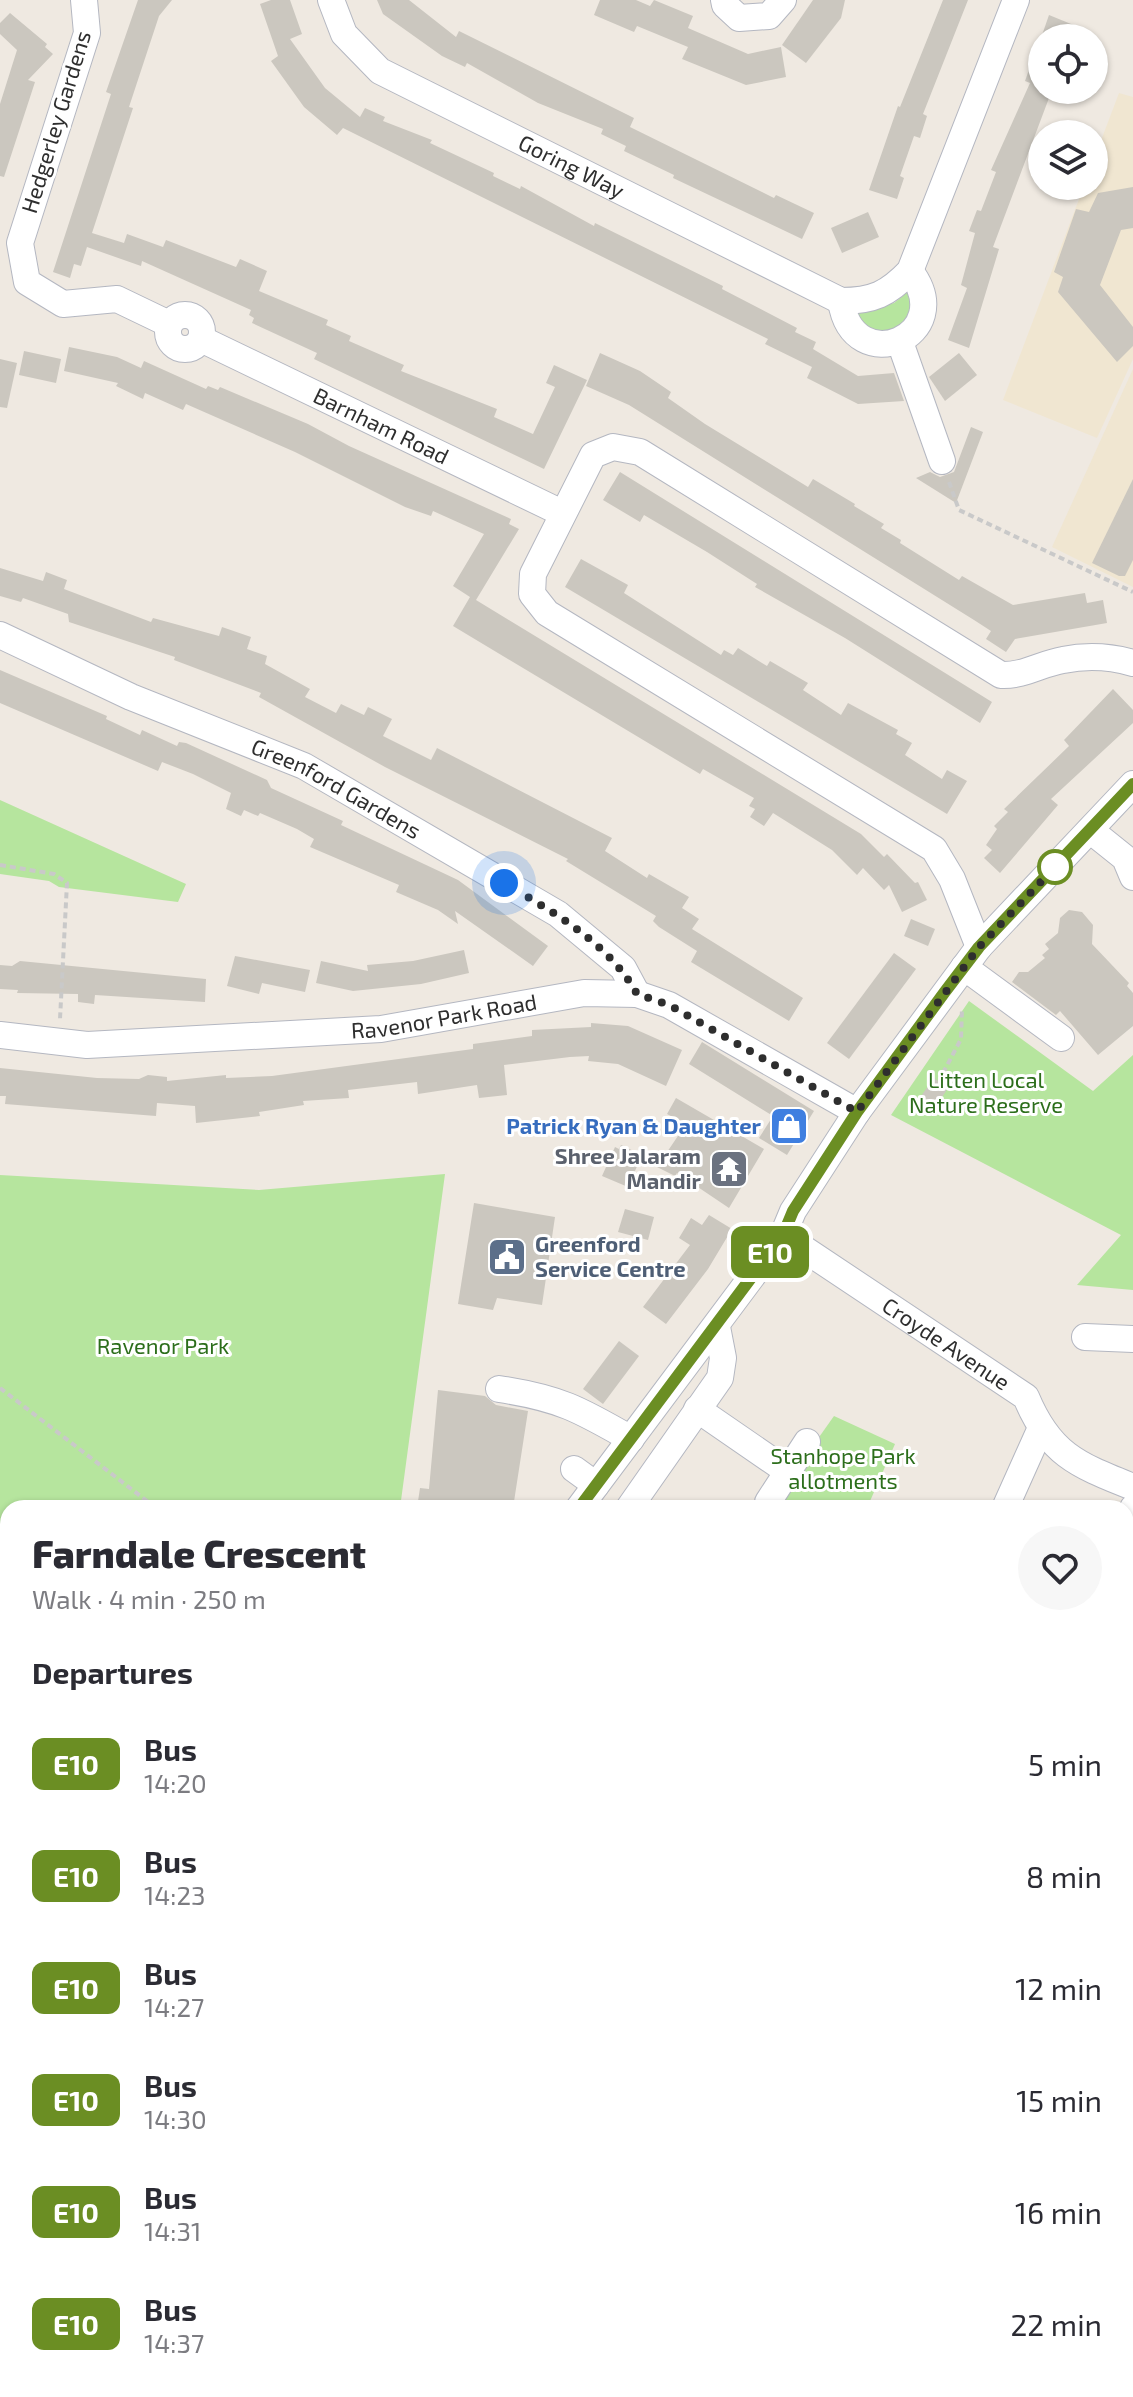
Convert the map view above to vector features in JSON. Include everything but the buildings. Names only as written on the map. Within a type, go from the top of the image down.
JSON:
[{"type":"street","name":"Hedgerley Gardens","points":[[20,243],[87,33],[84,0]]},
{"type":"street","name":"Goring Way","points":[[331,0],[344,34],[380,71],[841,301]]},
{"type":"street","points":[[724,0],[725,5],[739,18],[769,16],[783,0]]},
{"type":"street","points":[[910,271],[921,286],[925,305],[918,325],[900,342],[873,344],[852,334],[843,319],[841,301],[866,301],[890,292],[910,271],[1016,0]]},
{"type":"street","name":"Barnham Road","points":[[20,243],[27,282],[63,304],[117,299],[169,324],[178,316],[189,315],[202,327],[201,339],[562,513]]},
{"type":"street","points":[[900,342],[942,461]]},
{"type":"street","points":[[1061,1038],[972,957],[952,879],[934,849],[547,613],[532,594],[533,574],[593,455],[613,447],[640,452],[1001,675],[1019,676],[1061,660],[1106,655],[1133,663]]},
{"type":"street","name":"Greenford Gardens","points":[[0,635],[131,697],[304,766],[558,914],[623,968],[637,994]]},
{"type":"street","points":[[585,1500],[783,1235],[793,1211],[857,1112],[972,957],[1133,784]]},
{"type":"street","points":[[1090,830],[1125,858],[1133,877]]},
{"type":"street","name":"Ravenor Park Road","points":[[0,1035],[87,1045],[381,1029],[584,993],[637,994],[669,1005],[857,1112]]},
{"type":"street","name":"Croyde Avenue","points":[[783,1235],[1026,1397],[1040,1430],[1077,1465],[1133,1487]]},
{"type":"street","points":[[634,1500],[720,1378],[723,1358],[717,1327]]},
{"type":"street","points":[[1085,1337],[1133,1339]]},
{"type":"street","points":[[499,1389],[547,1396],[569,1404],[631,1439]]},
{"type":"street","points":[[697,1409],[787,1471]]},
{"type":"street","points":[[1009,1500],[1040,1430]]},
{"type":"street","points":[[769,1500],[807,1442]]},
{"type":"street","points":[[574,1469],[596,1485]]},
{"type":"path","points":[[942,461],[959,510],[1133,592]]},
{"type":"path","points":[[0,865],[54,874],[67,883],[59,1041]]},
{"type":"path","points":[[943,1073],[961,1039],[962,1009]]},
{"type":"path","points":[[0,1388],[146,1500]]},
{"type":"shaded area","points":[[1119,93],[1133,97],[1133,359],[1097,438],[1003,400],[1079,200],[1108,200],[1108,122]]},
{"type":"shaded area","points":[[1133,369],[1133,587],[1052,547]]},
{"type":"green space","points":[[909,291],[919,303],[892,334],[862,329],[858,311],[894,303]]},
{"type":"green space","points":[[0,800],[186,884],[178,902],[59,887],[49,881],[0,874]]},
{"type":"green space","name":"Litten Local Nature Reserve","points":[[969,1001],[1093,1091],[1133,1055],[1133,1290],[1077,1285],[1121,1235],[891,1115]]},
{"type":"green space","name":"Ravenor Park","points":[[445,1174],[401,1500],[0,1500],[0,1175],[259,1190]]},
{"type":"green space","name":"Stanhope Park allotments","points":[[834,1416],[895,1444],[870,1500],[775,1500]]},
{"type":"bus line","name":"E10","points":[[585,1500],[783,1235],[793,1211],[857,1112],[979,947],[1133,784]]},
{"type":"place","name":"Patrick Ryan & Daughter","points":[[789,1126]]},
{"type":"place","name":"Shree Jalaram Mandir","points":[[729,1169]]},
{"type":"place","name":"Greenford Service Centre","points":[[507,1257]]},
{"type":"route","points":[[504,883],[558,914],[623,968],[637,994],[669,1005],[857,1112],[979,947],[1055,867]]}]
